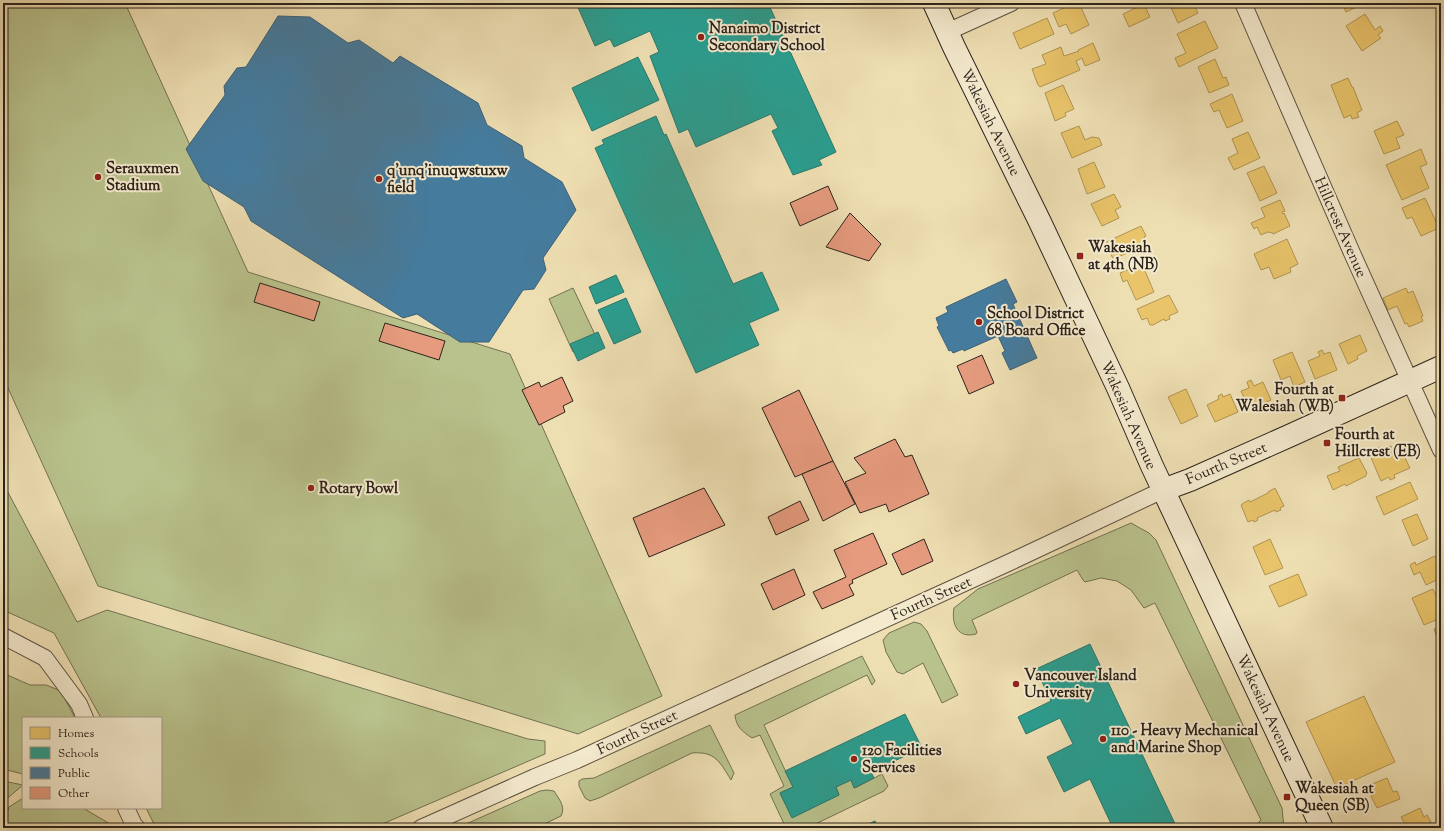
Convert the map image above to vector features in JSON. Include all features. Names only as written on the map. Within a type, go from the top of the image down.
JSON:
[{"type":"main road","name":"Wakesiah Avenue","points":[[934,3],[1039,220],[1322,828]]},
{"type":"main road","name":"Fourth Street","points":[[1164,490],[1190,480],[1410,382],[1441,366]]},
{"type":"street","points":[[947,32],[1011,3]]},
{"type":"street","name":"Hillcrest Avenue","points":[[1243,3],[1352,254],[1441,450]]},
{"type":"street","name":"Fourth Street","points":[[421,828],[570,763],[1164,490]]},
{"type":"street","points":[[3,636],[45,658],[79,704],[85,717]]},
{"type":"street","points":[[126,809],[137,828]]},
{"type":"green space","name":"Rotary Bowl","points":[[3,3],[125,3],[248,272],[510,354],[662,696],[578,734],[98,586],[3,377]]},
{"type":"green space","points":[[573,288],[598,341],[573,352],[549,299]]},
{"type":"green space","points":[[3,483],[77,622],[107,610],[528,739],[545,741],[545,754],[373,828],[156,828],[146,809],[162,809],[162,717],[100,717],[54,633],[3,610]]},
{"type":"green space","points":[[1131,523],[1149,533],[1156,540],[1282,808],[1284,828],[1253,828],[1261,820],[1155,603],[1144,608],[1131,590],[1117,581],[1101,578],[1085,582],[1077,570],[972,620],[977,632],[976,634],[965,634],[957,629],[953,614],[954,608],[978,589]]},
{"type":"green space","points":[[914,622],[921,624],[927,631],[958,695],[942,703],[923,663],[903,674],[897,672],[886,652],[883,640],[889,633]]},
{"type":"green space","points":[[862,656],[875,681],[872,685],[867,675],[764,725],[793,787],[780,793],[792,817],[839,795],[836,787],[851,780],[855,788],[882,774],[888,786],[884,791],[807,828],[786,828],[770,794],[784,786],[760,735],[752,738],[746,734],[738,726],[735,715]]},
{"type":"green space","points":[[3,673],[30,685],[46,685],[61,691],[74,717],[22,717],[22,774],[3,769]]},
{"type":"green space","points":[[710,725],[734,773],[731,780],[724,768],[712,756],[692,753],[599,798],[590,801],[585,798],[579,786],[579,781],[582,779],[594,778]]},
{"type":"green space","points":[[3,781],[22,785],[22,786],[3,802]]},
{"type":"green space","points":[[540,791],[554,791],[561,803],[563,809],[562,813],[561,816],[536,828],[457,828]]},
{"type":"green space","points":[[22,799],[22,809],[85,809],[117,828],[11,828],[3,825],[9,807]]},
{"type":"building: Homes","points":[[1075,3],[1079,3],[1089,25],[1071,34],[1066,24],[1059,27],[1053,13]]},
{"type":"building: Homes","points":[[1169,3],[1193,3],[1198,13],[1178,23]]},
{"type":"building: Homes","points":[[1342,3],[1365,3],[1346,12]]},
{"type":"building: Homes","points":[[1144,4],[1150,17],[1129,27],[1123,14]]},
{"type":"building: Homes","points":[[1365,14],[1375,30],[1380,26],[1383,31],[1378,35],[1381,38],[1362,51],[1346,26]]},
{"type":"building: Homes","points":[[1047,18],[1054,34],[1020,49],[1013,33]]},
{"type":"building: Homes","points":[[1205,21],[1218,48],[1179,67],[1175,58],[1186,53],[1177,34]]},
{"type":"building: Homes","points":[[1093,43],[1100,60],[1085,66],[1082,58],[1076,61],[1080,70],[1040,87],[1038,85],[1032,69],[1046,64],[1042,55],[1061,47],[1064,56],[1079,51],[1078,50]]},
{"type":"building: Homes","points":[[1215,59],[1223,78],[1226,77],[1229,85],[1209,93],[1198,67]]},
{"type":"building: Homes","points":[[1348,78],[1362,110],[1357,113],[1359,117],[1352,119],[1351,115],[1344,118],[1331,85]]},
{"type":"building: Homes","points":[[1063,85],[1074,109],[1065,113],[1066,116],[1055,121],[1045,93]]},
{"type":"building: Homes","points":[[1232,94],[1243,121],[1227,128],[1219,110],[1214,112],[1210,104]]},
{"type":"building: Homes","points":[[1397,121],[1404,135],[1396,138],[1400,148],[1384,154],[1374,131]]},
{"type":"building: Homes","points":[[1079,126],[1085,140],[1092,137],[1099,138],[1102,145],[1072,158],[1061,133]]},
{"type":"building: Homes","points":[[1248,132],[1260,158],[1234,170],[1228,158],[1238,153],[1232,139]]},
{"type":"building: Homes","points":[[1421,149],[1427,164],[1420,167],[1429,188],[1402,200],[1386,165]]},
{"type":"building: Homes","points":[[1094,162],[1105,187],[1087,194],[1078,169]]},
{"type":"building: Homes","points":[[1264,166],[1277,193],[1260,201],[1247,173]]},
{"type":"building: Homes","points":[[1114,194],[1121,207],[1115,210],[1119,218],[1102,226],[1091,204]]},
{"type":"building: Homes","points":[[1425,198],[1439,228],[1421,236],[1412,217],[1407,219],[1402,208]]},
{"type":"building: Homes","points":[[1280,200],[1285,211],[1282,212],[1283,214],[1284,213],[1290,226],[1273,234],[1268,232],[1261,235],[1257,227],[1254,229],[1251,223],[1265,217],[1261,208]]},
{"type":"building: Homes","points":[[1141,226],[1146,236],[1144,237],[1147,245],[1113,259],[1106,242]]},
{"type":"building: Homes","points":[[1287,239],[1298,264],[1290,268],[1291,272],[1274,279],[1269,267],[1261,270],[1254,254]]},
{"type":"building: Homes","points":[[1142,264],[1154,292],[1136,300],[1127,280],[1123,282],[1120,273]]},
{"type":"building: Homes","points":[[1406,288],[1408,293],[1413,291],[1423,316],[1421,317],[1423,321],[1409,327],[1407,323],[1405,324],[1397,306],[1388,310],[1383,298]]},
{"type":"building: Homes","points":[[1169,295],[1178,312],[1169,316],[1170,319],[1165,321],[1164,319],[1153,325],[1150,325],[1147,318],[1142,320],[1137,309]]},
{"type":"building: Homes","points":[[1360,335],[1367,351],[1357,356],[1358,359],[1348,364],[1339,344]]},
{"type":"building: Homes","points":[[1322,350],[1324,354],[1330,352],[1337,370],[1315,379],[1308,361],[1320,356],[1318,352]]},
{"type":"building: Homes","points":[[1292,352],[1305,382],[1294,387],[1290,376],[1281,380],[1273,360]]},
{"type":"building: Homes","points":[[1251,380],[1254,386],[1263,382],[1271,400],[1249,409],[1241,391],[1249,388],[1247,382]]},
{"type":"building: Homes","points":[[1186,389],[1198,416],[1181,424],[1168,397]]},
{"type":"building: Homes","points":[[1222,394],[1223,397],[1230,394],[1238,412],[1215,422],[1207,405],[1219,399],[1218,396]]},
{"type":"building: Homes","points":[[1391,446],[1396,459],[1404,456],[1410,468],[1394,475],[1395,478],[1390,480],[1389,477],[1381,481],[1369,453],[1380,447],[1382,450]]},
{"type":"building: Homes","points":[[1359,458],[1367,473],[1366,476],[1346,486],[1345,484],[1333,490],[1327,476],[1340,471],[1338,467]]},
{"type":"building: Homes","points":[[1410,482],[1418,499],[1384,515],[1376,497]]},
{"type":"building: Homes","points":[[1275,488],[1284,506],[1280,508],[1281,510],[1276,512],[1275,510],[1257,518],[1258,520],[1254,522],[1253,520],[1248,522],[1241,505],[1249,500],[1250,502],[1268,493]]},
{"type":"building: Homes","points":[[1417,514],[1428,539],[1413,546],[1402,520]]},
{"type":"building: Homes","points":[[1270,539],[1283,568],[1265,575],[1253,547]]},
{"type":"building: Homes","points":[[1435,556],[1441,568],[1441,578],[1426,585],[1420,572],[1414,575],[1410,565],[1415,562],[1416,565]]},
{"type":"building: Homes","points":[[1298,574],[1307,595],[1279,607],[1269,586]]},
{"type":"building: Homes","points":[[1433,589],[1438,600],[1441,598],[1441,618],[1424,625],[1412,598]]},
{"type":"building: Homes","points":[[1441,626],[1441,649],[1434,629]]},
{"type":"building: Homes","points":[[1364,696],[1395,762],[1337,788],[1306,722]]},
{"type":"building: Homes","points":[[1387,778],[1393,792],[1397,791],[1400,799],[1377,808],[1371,796],[1374,794],[1370,785]]},
{"type":"building: Homes","points":[[1420,808],[1424,817],[1427,815],[1431,822],[1427,824],[1429,828],[1407,828],[1401,817]]},
{"type":"building: Schools","name":"Nanaimo District Secondary School","points":[[576,3],[768,3],[836,152],[819,160],[822,165],[793,175],[772,131],[778,128],[771,114],[696,147],[688,129],[679,133],[650,56],[659,52],[650,31],[614,47],[610,39],[595,46]]},
{"type":"building: Schools","points":[[638,57],[659,100],[592,131],[572,88]]},
{"type":"building: Schools","points":[[656,116],[664,135],[666,134],[733,284],[762,272],[779,310],[749,323],[759,345],[696,373],[595,148],[604,144],[602,140]]},
{"type":"building: Schools","points":[[616,275],[624,292],[596,304],[589,287]]},
{"type":"building: Schools","points":[[626,298],[641,332],[614,344],[598,310]]},
{"type":"building: Schools","points":[[598,332],[605,348],[578,361],[570,344]]},
{"type":"building: Schools","name":"110 - Heavy Mechanical and Marine Shop","points":[[1090,644],[1177,828],[1113,828],[1090,779],[1064,792],[1047,757],[1073,744],[1060,718],[1026,734],[1018,717],[1051,701],[1036,669]]},
{"type":"building: Schools","name":"120 Facilities Services","points":[[905,714],[922,748],[871,772],[874,778],[854,788],[851,780],[836,787],[839,795],[792,818],[780,793],[793,787],[785,771]]},
{"type":"building: Schools","points":[[875,821],[879,828],[859,828]]},
{"type":"building: Public","points":[[449,3],[461,3],[461,6]]},
{"type":"building: Public","name":"q’unq’inuqwstuxw field","points":[[278,16],[310,17],[348,43],[359,40],[393,63],[400,56],[478,103],[487,125],[522,146],[524,158],[562,182],[576,210],[543,258],[546,270],[534,289],[523,290],[489,342],[460,342],[417,314],[403,318],[251,221],[244,207],[203,181],[186,149],[225,95],[224,86],[237,68],[246,67]]},
{"type":"building: Public","name":"School District 68 Board Office","points":[[1006,279],[1017,302],[1013,304],[1037,358],[1010,370],[1002,353],[1005,351],[998,336],[964,351],[963,349],[953,353],[951,350],[949,351],[937,327],[939,326],[936,318],[948,312],[946,307]]},
{"type":"building: Other","points":[[828,186],[838,209],[800,226],[790,203]]},
{"type":"building: Other","points":[[850,213],[881,244],[869,261],[826,247]]},
{"type":"building: Other","points":[[260,283],[320,302],[314,321],[254,302]]},
{"type":"building: Other","points":[[385,323],[445,341],[439,360],[379,341]]},
{"type":"building: Other","points":[[982,355],[994,383],[969,394],[957,366]]},
{"type":"building: Other","points":[[562,377],[573,401],[563,406],[565,412],[539,425],[522,390],[539,382],[541,387]]},
{"type":"building: Other","points":[[799,390],[833,461],[795,477],[762,408]]},
{"type":"building: Other","points":[[895,439],[905,457],[912,455],[929,494],[889,512],[886,504],[860,513],[845,482],[866,473],[854,458]]},
{"type":"building: Other","points":[[833,461],[855,504],[823,521],[802,474]]},
{"type":"building: Other","points":[[704,488],[725,525],[649,557],[633,518]]},
{"type":"building: Other","points":[[800,501],[809,520],[776,535],[768,517]]},
{"type":"building: Other","points":[[873,533],[887,564],[852,580],[853,583],[849,585],[854,595],[822,609],[813,592],[846,577],[834,550]]},
{"type":"building: Other","points":[[924,539],[933,561],[902,575],[892,554]]},
{"type":"building: Other","points":[[794,569],[805,595],[773,610],[761,584]]},
{"type":"place","name":"Nanaimo District Secondary School","points":[[701,37]]},
{"type":"place","name":"Serauxmen Stadium","points":[[98,177]]},
{"type":"place","name":"q’unq’inuqwstuxw field","points":[[379,179]]},
{"type":"place","name":"Wakesiah at 4th (NB)","points":[[1080,256]]},
{"type":"place","name":"School District 68 Board Office","points":[[979,322]]},
{"type":"place","name":"Fourth at Walesiah (WB)","points":[[1342,398]]},
{"type":"place","name":"Fourth at Hillcrest (EB)","points":[[1327,443]]},
{"type":"place","name":"Rotary Bowl","points":[[311,488]]},
{"type":"place","name":"Vancouver Island University","points":[[1016,684]]},
{"type":"place","name":"110 - Heavy Mechanical and Marine Shop","points":[[1103,739]]},
{"type":"place","name":"120 Facilities Services","points":[[854,759]]},
{"type":"place","name":"Wakesiah at Queen (SB)","points":[[1287,797]]}]
